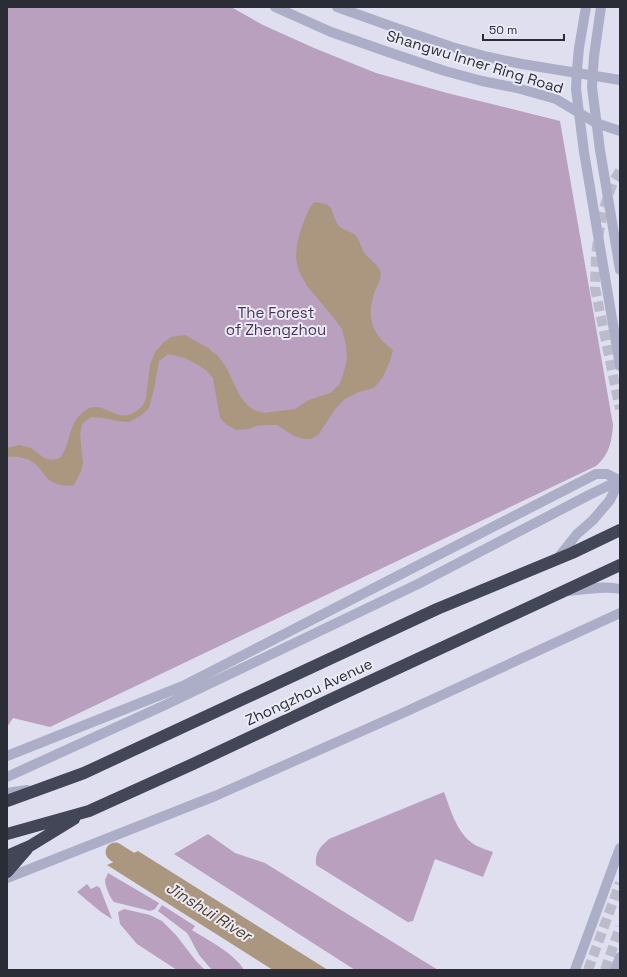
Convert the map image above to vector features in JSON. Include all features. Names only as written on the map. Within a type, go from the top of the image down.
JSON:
[{"type":"highway","name":"Zhongzhou Avenue","points":[[7,801],[84,773],[437,609],[620,530]]},
{"type":"highway","name":"Zhongzhou Avenue","points":[[7,834],[89,811],[194,764],[620,565]]},
{"type":"highway","points":[[7,856],[30,846],[89,811]]},
{"type":"highway","points":[[7,872],[30,846]]},
{"type":"street","name":"Shangwu Inner Ring Road","points":[[275,7],[287,10],[331,32],[445,71],[556,99],[596,123],[620,131]]},
{"type":"street","name":"Shangwu Inner Ring Road","points":[[337,7],[452,47],[481,55],[522,64],[620,80]]},
{"type":"street","points":[[586,7],[579,48],[576,90],[584,152],[620,366]]},
{"type":"street","points":[[601,7],[594,56],[592,87],[601,157],[620,270]]},
{"type":"street","points":[[7,756],[183,686],[596,474],[607,474],[620,480]]},
{"type":"street","points":[[558,558],[577,534],[593,520],[610,500],[620,480]]},
{"type":"street","points":[[7,777],[166,705],[418,584],[588,495],[620,480]]},
{"type":"street","points":[[564,591],[598,588],[620,589]]},
{"type":"street","points":[[7,878],[215,796],[405,712],[620,613]]},
{"type":"street","points":[[7,793],[41,788]]},
{"type":"street","points":[[575,970],[620,848]]},
{"type":"street","points":[[615,970],[620,957]]},
{"type":"green space","name":"The Forest of Zhengzhou","points":[[7,7],[231,7],[263,25],[314,48],[376,73],[447,93],[560,121],[613,425],[611,442],[604,457],[596,466],[50,727],[13,718],[7,727]]},
{"type":"green space","points":[[444,792],[455,822],[464,835],[475,845],[493,852],[483,877],[435,859],[413,921],[406,921],[316,865],[316,857],[319,850],[329,839]]},
{"type":"green space","points":[[208,834],[235,853],[265,863],[438,970],[355,970],[174,854]]},
{"type":"green space","points":[[108,873],[159,903],[155,909],[150,911],[114,902],[109,895],[105,883]]},
{"type":"green space","points":[[87,884],[91,889],[97,886],[100,888],[112,919],[77,892]]},
{"type":"green space","points":[[162,905],[195,926],[192,930],[228,953],[244,970],[212,970],[199,955],[187,933],[158,911]]},
{"type":"green space","points":[[124,909],[150,915],[162,921],[176,935],[205,970],[177,970],[137,944],[120,924],[118,912]]},
{"type":"water","points":[[314,202],[325,204],[331,208],[338,225],[342,229],[356,236],[364,253],[379,269],[380,279],[372,300],[372,324],[380,338],[393,350],[383,377],[374,388],[359,392],[345,399],[336,408],[318,435],[311,439],[304,439],[294,436],[277,425],[257,426],[248,429],[236,430],[227,425],[220,418],[213,378],[207,371],[185,358],[168,354],[159,361],[149,408],[142,415],[129,422],[91,417],[82,424],[80,434],[83,463],[74,485],[64,486],[52,482],[34,463],[28,459],[7,457],[7,448],[19,445],[31,448],[44,458],[52,460],[60,458],[64,452],[76,420],[86,410],[93,407],[99,407],[124,415],[138,410],[146,400],[150,365],[155,352],[171,337],[185,335],[208,348],[218,356],[226,367],[240,396],[247,405],[254,410],[264,413],[295,409],[309,400],[330,393],[339,385],[347,360],[346,345],[342,329],[307,286],[298,269],[296,258],[297,244],[301,229],[309,209]]},
{"type":"water","points":[[138,851],[328,970],[273,970],[107,865]]},
{"type":"waterway","name":"Jinshui River","points":[[115,852],[145,871]]},
{"type":"tunnel","points":[[620,171],[613,182],[604,208],[596,256],[595,288],[620,409]]},
{"type":"tunnel","points":[[588,970],[620,883]]},
{"type":"tunnel","points":[[605,970],[620,927]]}]
